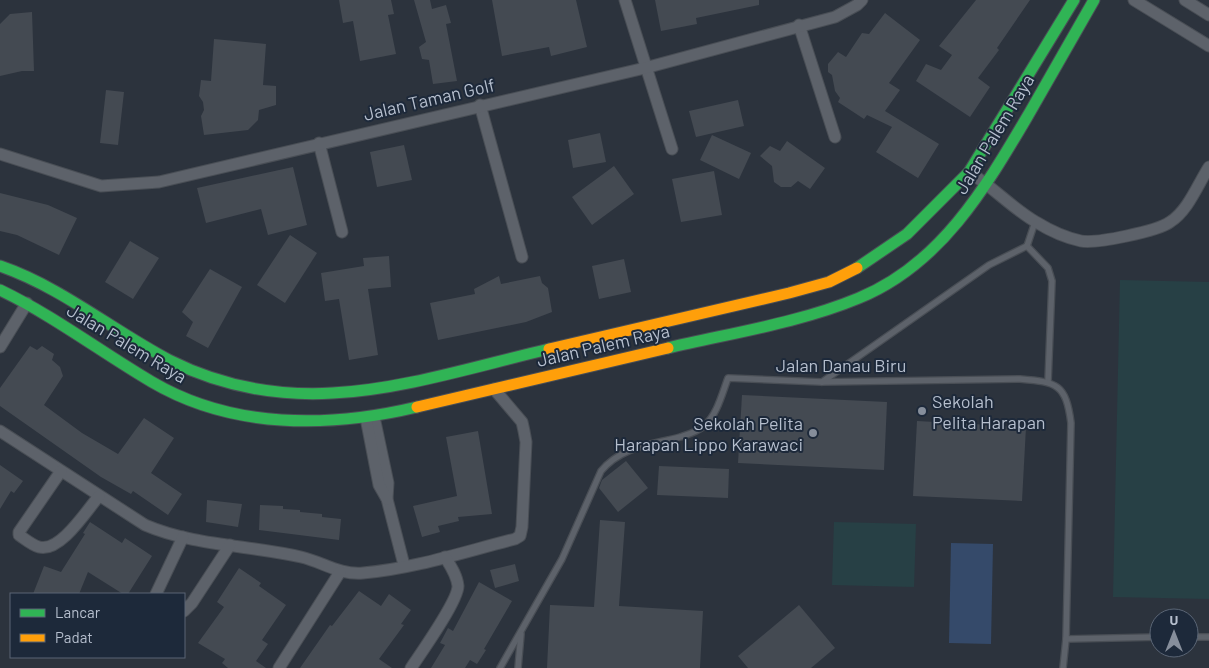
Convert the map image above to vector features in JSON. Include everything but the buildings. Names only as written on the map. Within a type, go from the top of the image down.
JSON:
[{"type":"street","points":[[625,0],[672,149]]},
{"type":"street","name":"Jalan Taman Golf","points":[[0,154],[101,186],[159,182],[480,105],[645,68],[835,17],[857,5],[862,0]]},
{"type":"street","name":"Jalan Palem Raya","points":[[0,266],[54,291],[154,353],[205,377],[239,388],[282,395],[324,396],[368,391],[829,282],[866,264],[907,234],[969,172],[1074,0]]},
{"type":"street","name":"Jalan Palem Raya","points":[[0,290],[27,303],[155,384],[193,402],[232,415],[276,422],[320,422],[370,417],[811,314],[860,298],[904,273],[953,230],[988,184],[1094,0]]},
{"type":"street","points":[[1134,0],[1209,46]]},
{"type":"street","points":[[1185,0],[1209,15]]},
{"type":"street","points":[[800,25],[835,137]]},
{"type":"street","points":[[480,105],[522,257]]},
{"type":"street","points":[[320,144],[342,232]]},
{"type":"street","points":[[969,172],[988,184],[1035,222],[1082,241],[1108,239],[1160,227],[1170,222],[1179,214],[1209,167]]},
{"type":"street","points":[[0,347],[27,303]]},
{"type":"street","points":[[0,431],[145,525],[168,535],[303,557],[340,572],[362,573],[446,557],[516,539],[522,531],[526,442],[524,431],[522,422],[494,388]]},
{"type":"street","points":[[370,417],[388,484],[387,499],[404,565]]},
{"type":"street","points":[[60,471],[19,532],[36,547],[47,547],[64,537],[99,496]]},
{"type":"street","points":[[156,593],[183,537]]},
{"type":"street","points":[[185,610],[192,603],[230,545]]},
{"type":"street","points":[[411,668],[440,623],[457,590],[456,577],[446,557]]},
{"type":"street","points":[[279,668],[340,572]]},
{"type":"lane","points":[[822,382],[989,265],[1027,246],[1035,222]]},
{"type":"lane","points":[[1027,246],[1048,268],[1052,280],[1048,382],[1066,396],[1071,423],[1066,639],[1063,668]]},
{"type":"lane","name":"Jalan Danau Biru","points":[[500,668],[562,559],[596,479],[610,460],[633,448],[696,432],[705,426],[712,417],[728,378],[822,382],[1020,379],[1048,382]]},
{"type":"lane","points":[[518,668],[521,632]]},
{"type":"lane","points":[[1066,639],[1149,637]]},
{"type":"green space","points":[[1120,280],[1209,282],[1209,599],[1113,597]]},
{"type":"green space","points":[[834,522],[916,524],[914,587],[832,585]]},
{"type":"water","points":[[951,543],[993,544],[991,644],[949,643]]},
{"type":"traffic: fast","points":[[857,268],[907,234],[969,172],[1074,0]]},
{"type":"traffic: fast","points":[[668,348],[765,327],[836,307],[888,283],[915,265],[960,220],[979,194],[1014,140],[1094,0]]},
{"type":"traffic: fast","points":[[0,266],[44,285],[169,360],[218,380],[265,390],[312,394],[359,391],[405,384],[549,349]]},
{"type":"traffic: fast","points":[[0,290],[20,300],[152,382],[183,397],[215,409],[248,416],[316,421],[350,419],[417,407]]},
{"type":"traffic: slow","points":[[549,349],[789,293],[829,282],[857,268]]},
{"type":"traffic: slow","points":[[417,407],[668,348]]},
{"type":"place","name":"Sekolah Pelita Harapan","points":[[922,411]]},
{"type":"place","name":"Sekolah Pelita Harapan Lippo Karawaci","points":[[813,433]]}]
